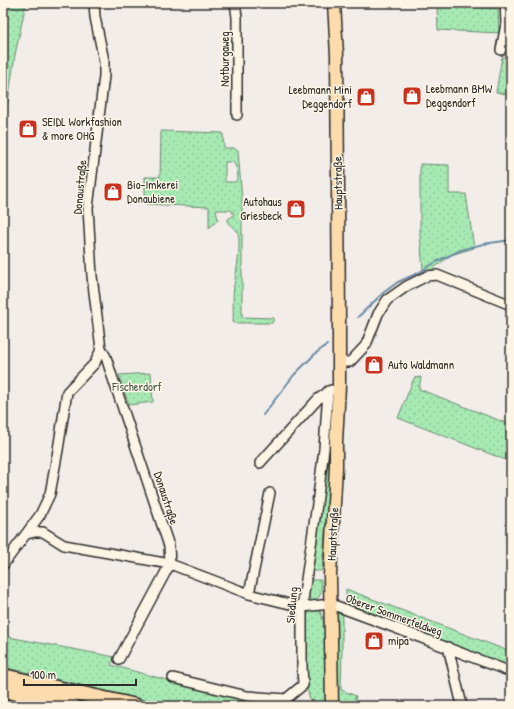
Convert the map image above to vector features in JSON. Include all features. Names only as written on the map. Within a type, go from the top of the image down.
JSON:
[{"type":"highway","points":[[3,676],[136,706]]},
{"type":"highway","points":[[3,690],[73,706]]},
{"type":"main road","name":"Hauptstraße","points":[[332,706],[330,575],[336,467],[334,388],[339,362],[337,55],[334,3]]},
{"type":"street","name":"Donaustraße","points":[[94,3],[95,17],[104,61],[104,76],[88,208],[92,276],[101,349],[106,357],[169,546],[170,564]]},
{"type":"street","name":"Notburgaweg","points":[[235,3],[237,17],[237,116]]},
{"type":"street","points":[[501,50],[506,24],[505,3]]},
{"type":"street","points":[[339,362],[350,362],[366,345],[378,314],[387,300],[407,286],[426,276],[437,275],[511,305]]},
{"type":"street","points":[[3,565],[40,515],[50,494],[67,392],[95,362],[101,349]]},
{"type":"street","points":[[89,369],[97,367],[105,369],[111,373]]},
{"type":"street","points":[[260,463],[318,399],[334,388]]},
{"type":"street","name":"Siedlung","points":[[173,678],[247,696],[286,699],[303,685],[297,605],[307,575],[318,499],[324,442],[334,388]]},
{"type":"street","points":[[250,594],[270,493]]},
{"type":"street","points":[[40,515],[42,532]]},
{"type":"street","points":[[27,534],[42,532],[64,545],[170,564],[119,659]]},
{"type":"street","name":"Siedlung","points":[[170,564],[250,594],[297,605]]},
{"type":"street","points":[[297,605],[331,604]]},
{"type":"street","name":"Oberer Sommerfeldweg","points":[[331,604],[511,672]]},
{"type":"street","name":"Oberer Sommerfeldweg","points":[[448,647],[461,706]]},
{"type":"green space","points":[[3,3],[26,3],[15,55],[3,134]]},
{"type":"green space","points":[[437,5],[498,9],[499,33],[438,30]]},
{"type":"green space","points":[[502,57],[511,59],[511,95],[496,92]]},
{"type":"green space","points":[[161,131],[223,133],[224,148],[233,148],[238,150],[242,200],[242,317],[274,318],[272,323],[233,323],[233,289],[239,245],[238,232],[228,223],[228,219],[234,215],[231,210],[216,210],[218,220],[209,228],[209,207],[145,204],[145,177],[160,177]],"holes":[[[225,162],[233,162],[236,167],[238,177],[235,182],[225,182]]]},
{"type":"green space","points":[[420,164],[449,165],[449,194],[466,194],[474,248],[451,255],[430,271],[423,269],[420,235]]},
{"type":"green space","name":"Fischerdorf","points":[[151,373],[153,402],[129,405],[119,375]]},
{"type":"green space","points":[[421,377],[419,389],[511,425],[511,462],[398,418],[414,378]]},
{"type":"green space","points":[[329,444],[328,460],[330,474],[322,570],[311,571]]},
{"type":"green space","points":[[310,580],[321,580],[320,595],[314,601],[310,600],[308,596]]},
{"type":"green space","points":[[346,589],[511,652],[511,669],[346,603]]},
{"type":"green space","points":[[313,610],[320,611],[325,633],[325,706],[312,706],[304,672],[305,619],[308,613]]},
{"type":"green space","points":[[343,612],[341,690],[356,696],[354,706],[336,706],[336,618],[338,613]]},
{"type":"green space","points":[[3,636],[115,657],[111,665],[264,706],[171,706],[3,667]]},
{"type":"green space","points":[[3,699],[37,706],[3,706]]},
{"type":"waterway","points":[[358,317],[383,293],[398,282],[418,273],[436,262],[461,250],[483,244],[511,240]]},
{"type":"waterway","points":[[263,415],[294,375],[316,353],[327,345]]},
{"type":"place","name":"Leebmann BMW Deggendorf","points":[[412,96]]},
{"type":"place","name":"Leebmann Mini Deggendorf","points":[[366,97]]},
{"type":"place","name":"SEIDL Workfashion & more OHG","points":[[28,129]]},
{"type":"place","name":"Bio-Imkerei Donaubiene","points":[[113,192]]},
{"type":"place","name":"Autohaus Griesbeck","points":[[296,209]]},
{"type":"place","name":"Auto Waldmann","points":[[374,365]]},
{"type":"place","name":"mipa","points":[[374,641]]}]
